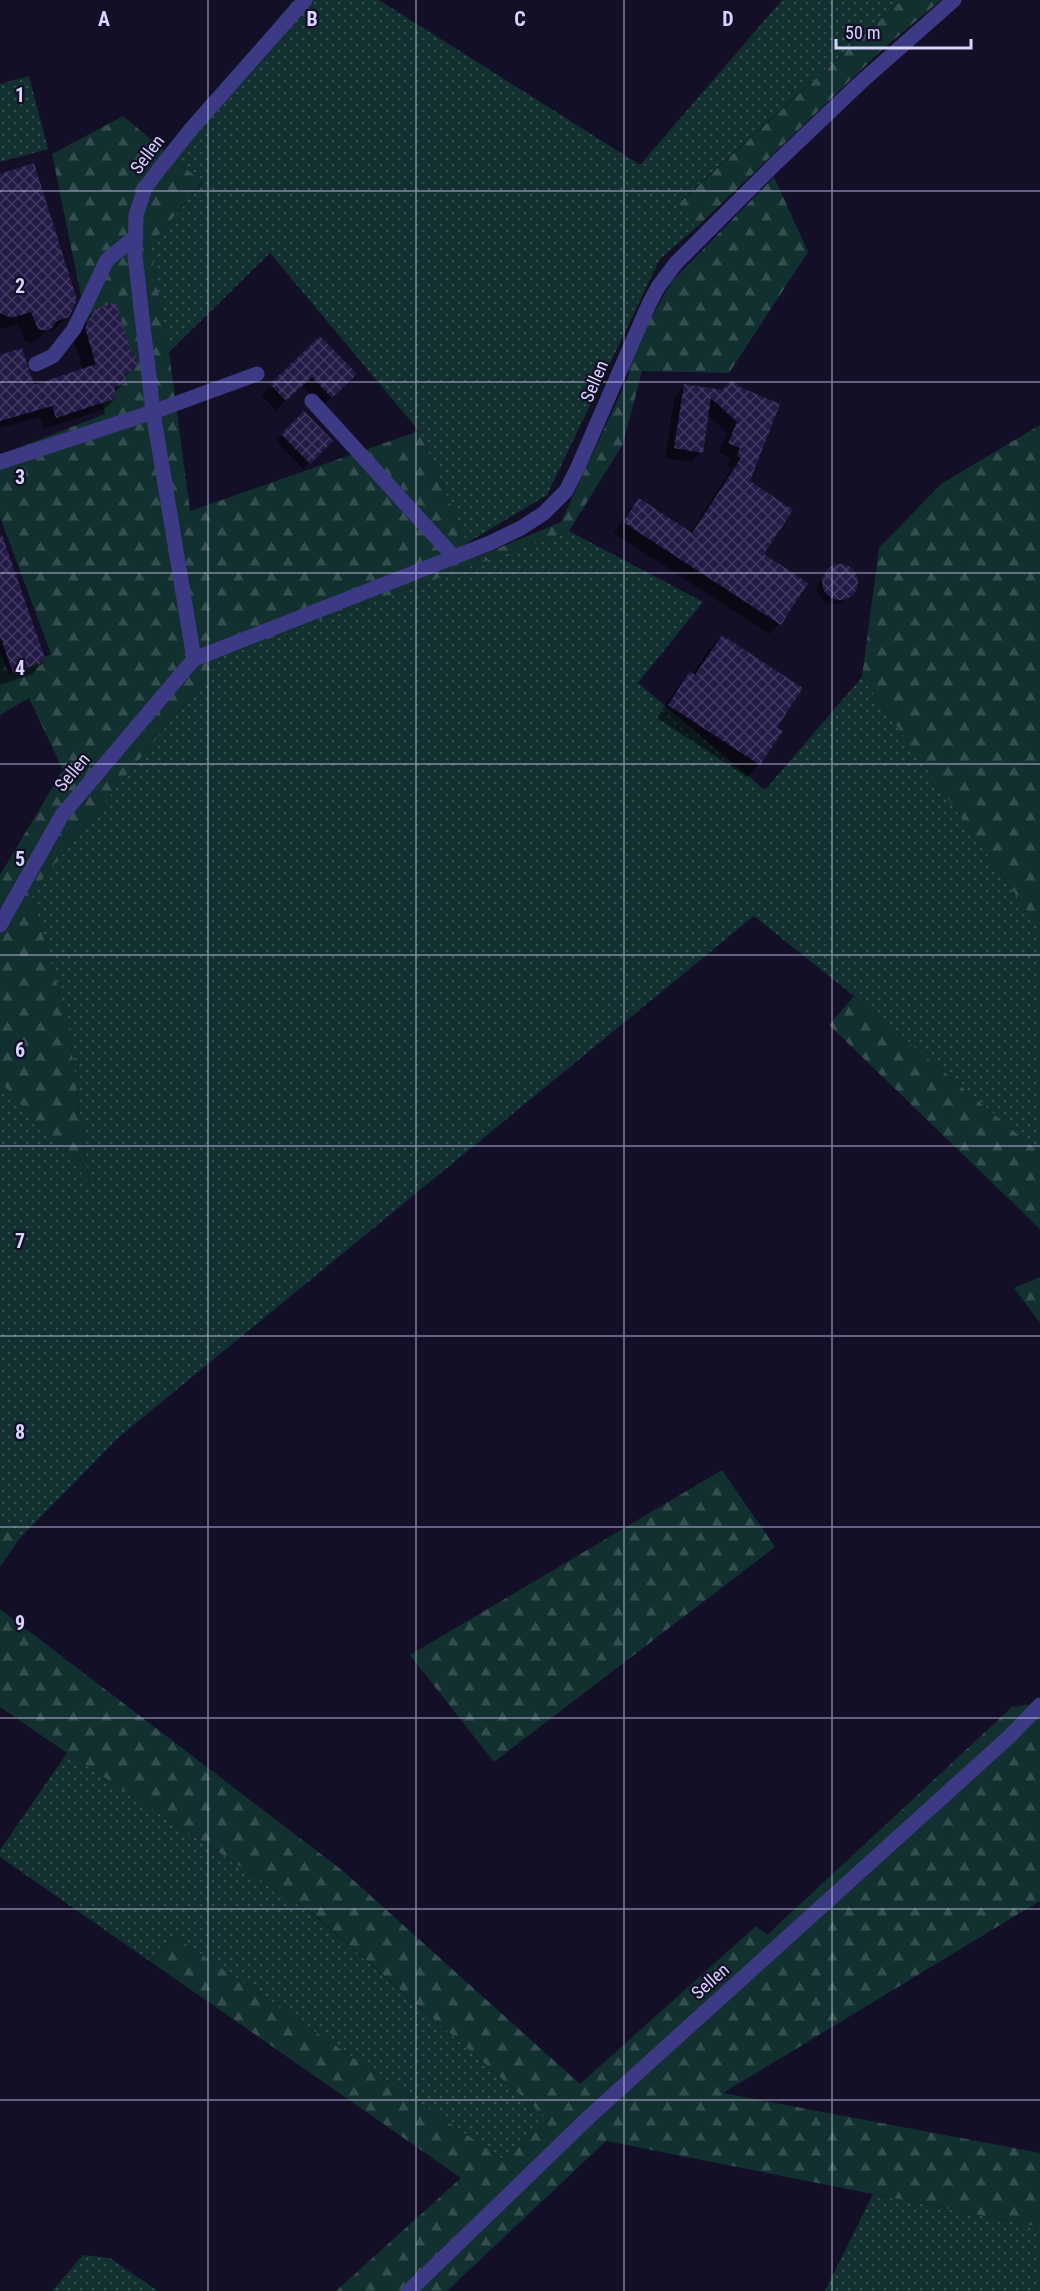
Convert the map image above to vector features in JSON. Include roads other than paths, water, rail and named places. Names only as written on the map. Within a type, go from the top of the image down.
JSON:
[{"type":"street","name":"Sellen","points":[[194,658],[153,412],[135,256],[136,215],[145,188],[160,168],[305,0]]},
{"type":"street","name":"Sellen","points":[[0,925],[62,815],[194,658],[453,557],[521,528],[554,506],[566,491],[578,467],[644,315],[667,274],[775,164],[879,65],[954,0]]},
{"type":"street","points":[[36,364],[53,356],[74,329],[107,260],[136,236]]},
{"type":"street","points":[[0,462],[153,412],[257,374]]},
{"type":"street","points":[[312,401],[453,557]]},
{"type":"street","name":"Sellen","points":[[409,2291],[590,2116],[1010,1736],[1040,1705]]}]
